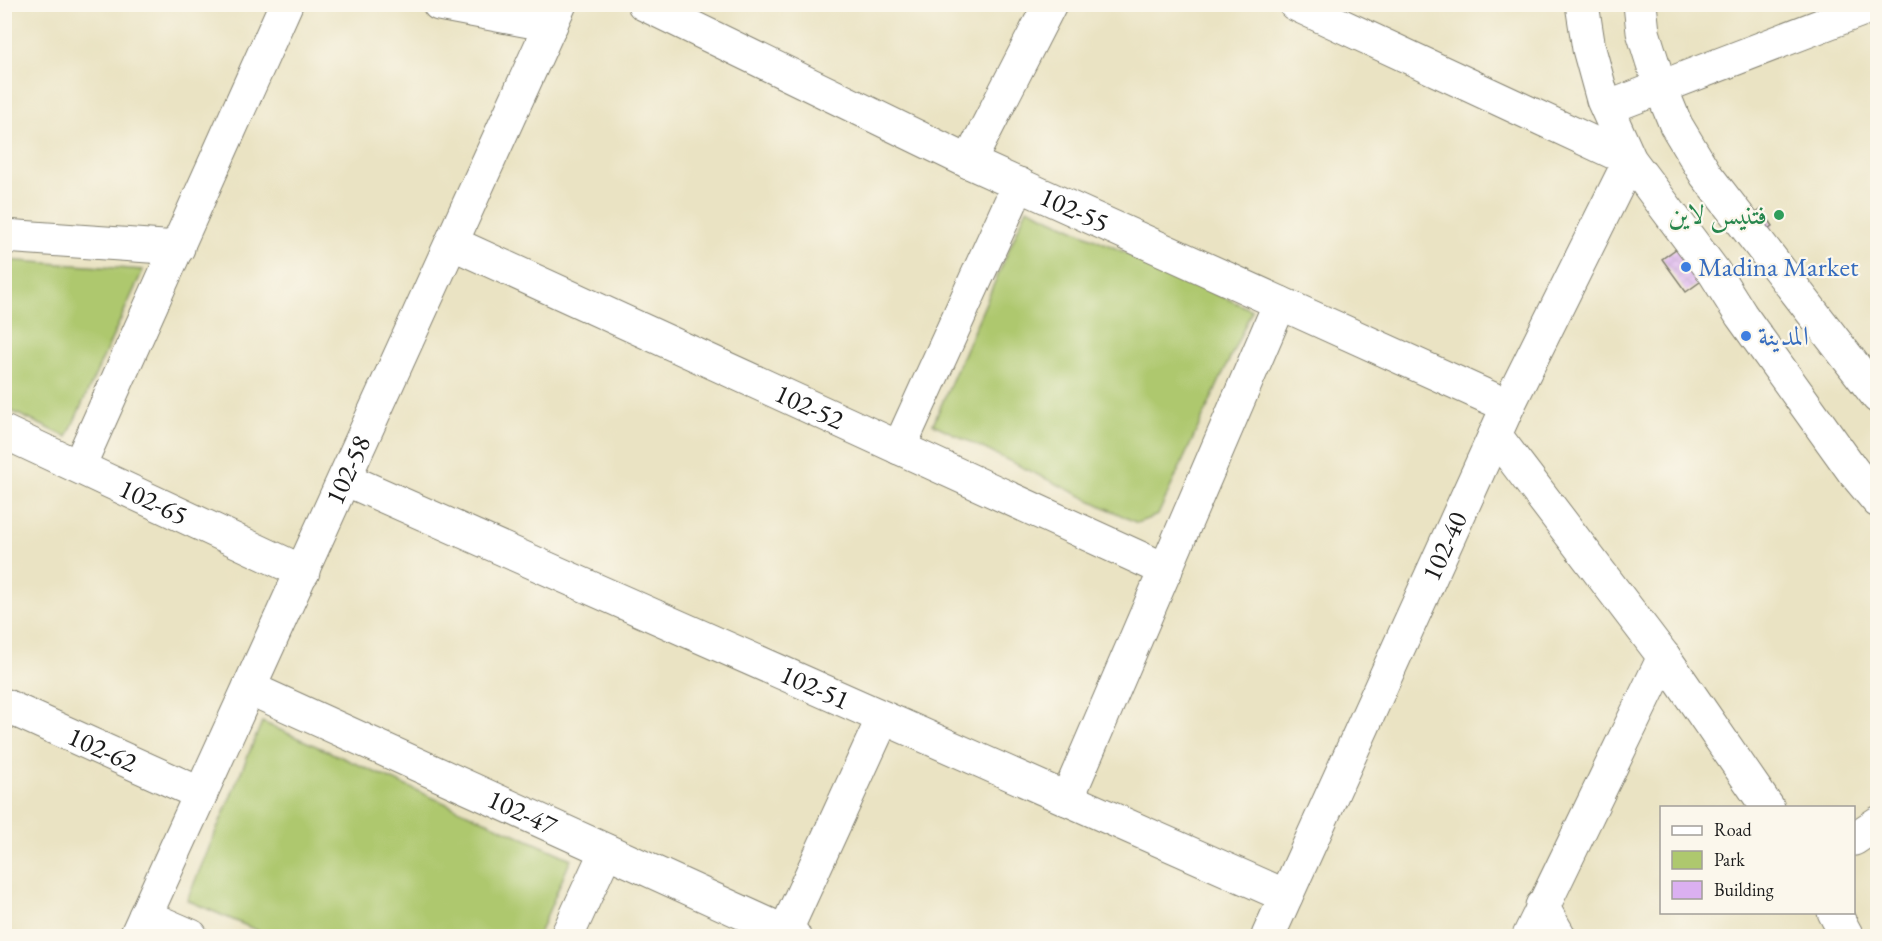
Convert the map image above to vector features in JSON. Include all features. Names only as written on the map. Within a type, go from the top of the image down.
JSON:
[{"type":"street","points":[[79,466],[286,4]]},
{"type":"street","points":[[439,4],[556,14]]},
{"type":"street","name":"102-55","points":[[645,4],[969,162],[1280,303],[1502,420]]},
{"type":"street","points":[[969,162],[1050,4]]},
{"type":"street","points":[[1295,4],[1630,160]]},
{"type":"street","points":[[1582,4],[1589,49],[1603,100],[1630,160],[1714,272],[1741,315],[1853,471],[1878,501]]},
{"type":"street","points":[[1640,4],[1643,32],[1660,86],[1676,125],[1706,175],[1878,397]]},
{"type":"street","points":[[1607,108],[1877,4]]},
{"type":"street","name":"102-58","points":[[141,926],[556,14]]},
{"type":"street","name":"102-40","points":[[1268,936],[1502,420],[1630,160]]},
{"type":"street","points":[[899,448],[1018,184]]},
{"type":"street","points":[[4,236],[178,248]]},
{"type":"street","name":"102-52","points":[[452,243],[1166,570]]},
{"type":"street","points":[[1067,799],[1280,303]]},
{"type":"street","points":[[1502,420],[1767,806]]},
{"type":"street","name":"102-65","points":[[4,432],[303,572]]},
{"type":"street","name":"102-51","points":[[345,479],[1286,896]]},
{"type":"street","points":[[1529,936],[1664,657]]},
{"type":"street","name":"102-47","points":[[249,688],[790,934]]},
{"type":"street","name":"102-62","points":[[4,705],[201,794]]},
{"type":"street","points":[[790,934],[883,718]]},
{"type":"street","points":[[1855,838],[1878,823]]},
{"type":"street","points":[[567,936],[606,851]]},
{"type":"street","points":[[1542,906],[1559,936]]},
{"type":"street","points":[[1835,914],[1847,936]]},
{"type":"street","points":[[141,926],[191,936]]},
{"type":"green space","points":[[1027,208],[1252,310],[1158,515],[1137,523],[933,424]]},
{"type":"green space","points":[[5,260],[143,270],[67,437],[5,408]]},
{"type":"green space","points":[[262,722],[571,859],[538,936],[270,936],[187,900]]},
{"type":"building","points":[[1762,209],[1773,226],[1760,236],[1748,219]]},
{"type":"building","name":"Madina Market","points":[[1687,241],[1711,274],[1686,292],[1662,259]]},
{"type":"place","name":"فتنيس لاين","points":[[1779,215]]},
{"type":"place","name":"Madina Market","points":[[1686,267]]},
{"type":"place","name":"المدينة","points":[[1746,336]]}]
